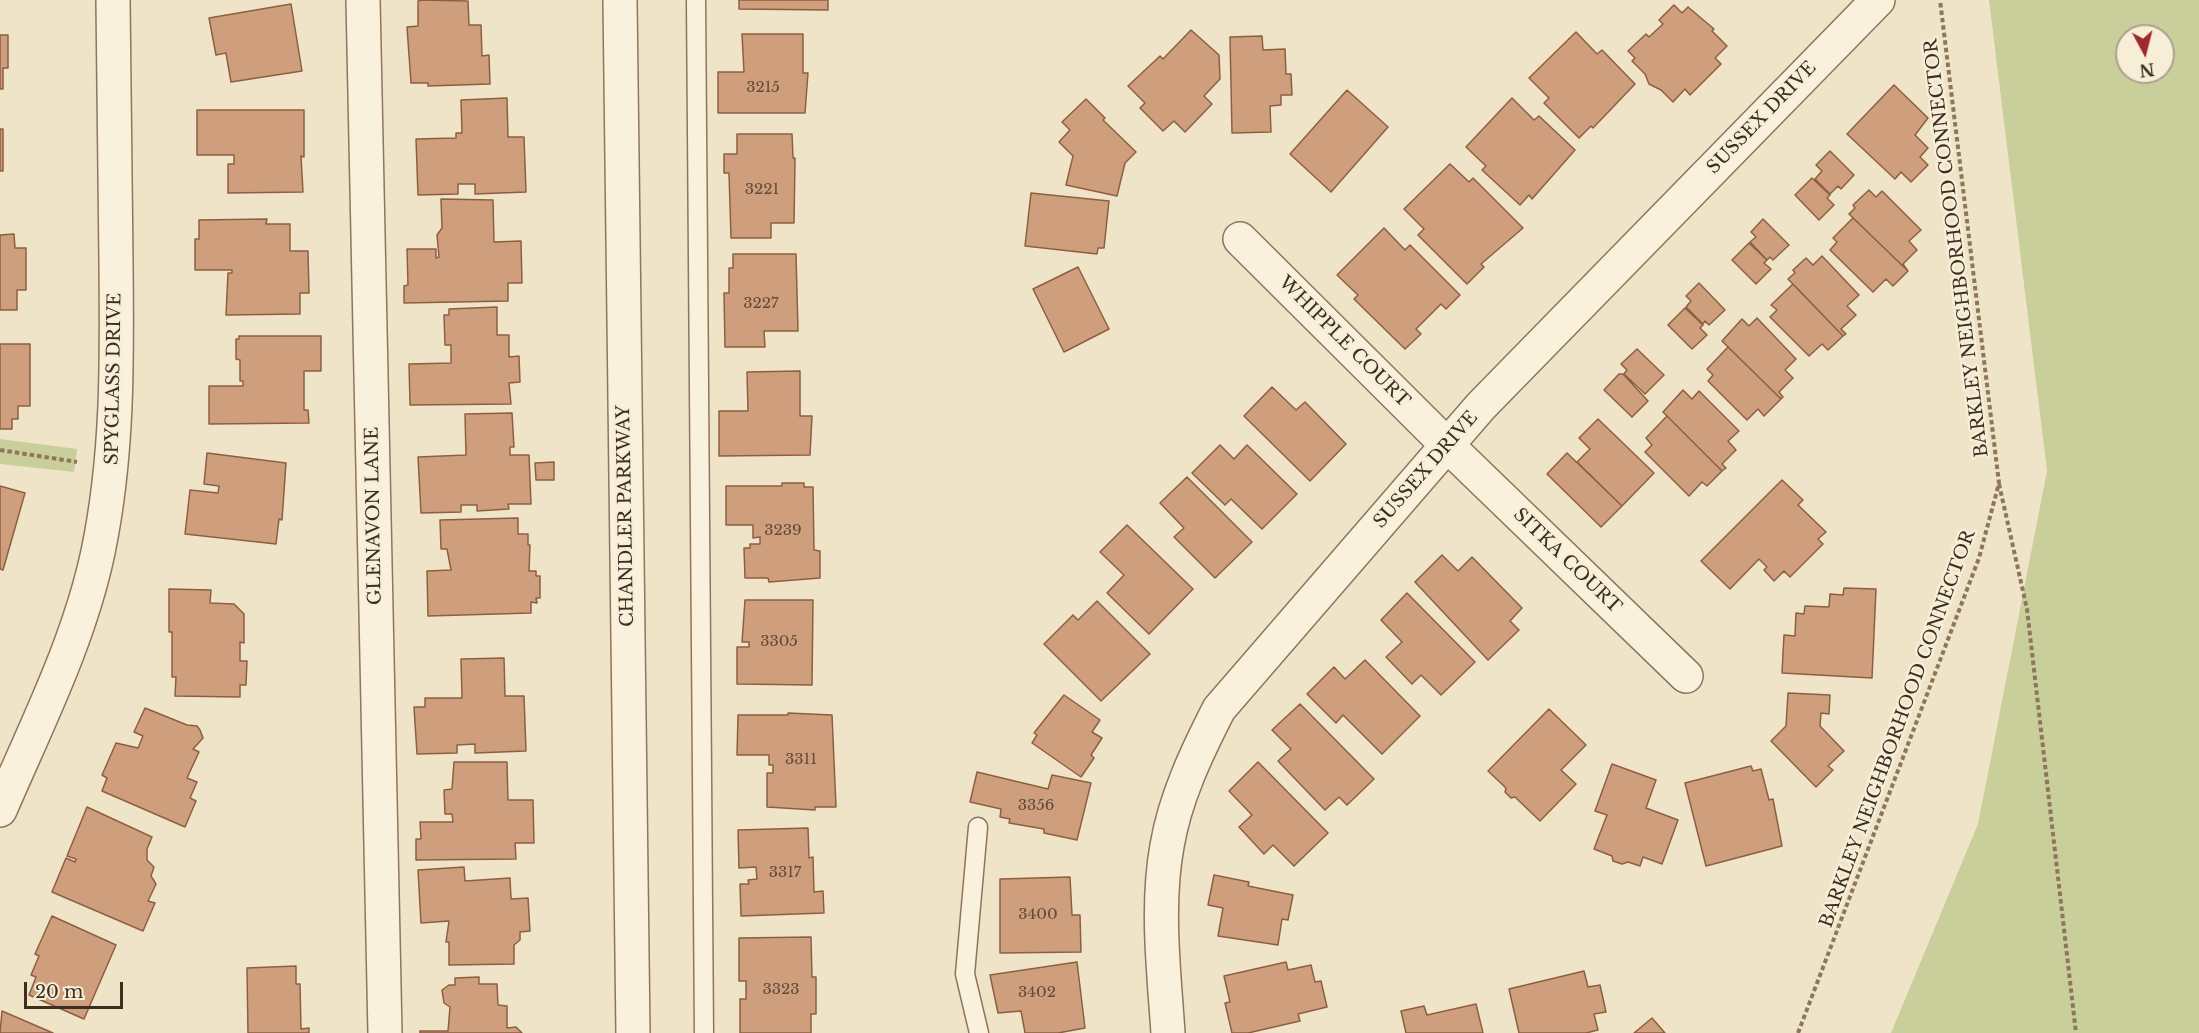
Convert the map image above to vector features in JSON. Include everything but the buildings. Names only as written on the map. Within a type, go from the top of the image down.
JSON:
[{"type":"street","name":"SPYGLASS DRIVE","points":[[0,810],[67,654],[84,604],[98,553],[112,475],[117,396],[113,0]]},
{"type":"street","name":"GLENAVON LANE","points":[[363,0],[385,1033]]},
{"type":"street","name":"CHANDLER PARKWAY","points":[[620,0],[633,1033]]},
{"type":"street","name":"SUSSEX DRIVE","points":[[1168,1033],[1161,928],[1167,846],[1191,766],[1219,709],[1481,406],[1878,0]]},
{"type":"street","name":"WHIPPLE COURT","points":[[1240,239],[1447,445]]},
{"type":"street","name":"SITKA COURT","points":[[1447,445],[1686,676]]},
{"type":"lane","points":[[696,0],[704,1033]]},
{"type":"lane","points":[[978,826],[965,974],[979,1033]]},
{"type":"path","name":"BARKLEY NEIGHBORHOOD CONNECTOR","points":[[1798,1033],[1979,558],[1999,483],[1941,0]]},
{"type":"path","points":[[0,450],[82,463],[112,475]]},
{"type":"path","points":[[1999,483],[2027,609],[2076,1033]]},
{"type":"green space","points":[[1989,0],[2199,0],[2199,1033],[1891,1033],[1978,824],[2047,471]]},
{"type":"green space","points":[[0,439],[77,449],[74,472],[0,464]]}]
